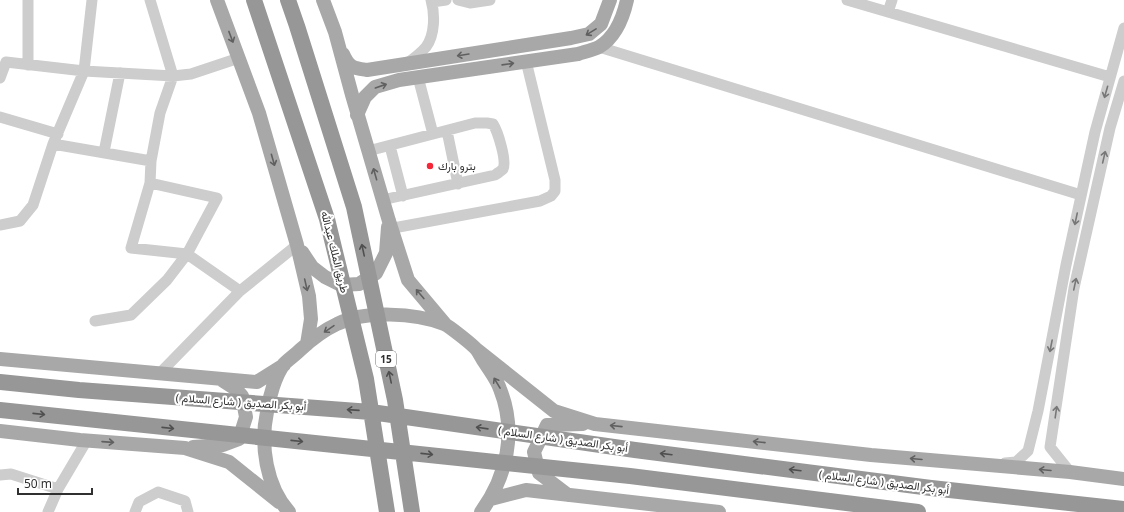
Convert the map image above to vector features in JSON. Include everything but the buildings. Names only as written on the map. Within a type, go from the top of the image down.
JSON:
[{"type":"highway","name":"طريق الملك عبدالله","points":[[254,0],[328,219],[366,379],[386,512]]},
{"type":"highway","name":"15","points":[[288,0],[354,207],[395,400],[412,512]]},
{"type":"highway","name":"( شارع السلام ) أبو بكر الصديق","points":[[0,382],[79,390],[371,412],[674,455],[931,488],[1118,509]]},
{"type":"highway","points":[[0,410],[630,476],[918,512]]},
{"type":"main road","points":[[217,0],[259,113],[297,245],[309,296],[311,319],[307,344]]},
{"type":"main road","points":[[323,0],[346,62],[354,68],[367,70],[589,34],[601,24],[610,0]]},
{"type":"main road","points":[[357,115],[365,97],[375,87],[399,80],[578,54],[599,47],[613,35],[624,15],[627,0]]},
{"type":"main road","points":[[335,32],[389,226],[408,280],[445,324],[554,412],[595,424]]},
{"type":"main road","points":[[297,245],[312,267],[324,278],[341,285],[359,284],[376,274],[386,253],[389,226]]},
{"type":"main road","points":[[0,358],[258,382],[284,365],[307,344],[338,323],[366,315],[409,315],[445,324]]},
{"type":"main road","points":[[476,349],[500,389],[508,420],[508,446],[504,469],[491,498],[481,512]]},
{"type":"main road","points":[[284,365],[270,393],[265,420],[264,447],[270,478],[286,509]]},
{"type":"main road","points":[[0,432],[185,448],[223,445],[239,439],[246,417],[242,396],[236,389],[221,379]]},
{"type":"main road","points":[[568,495],[539,473],[534,452],[547,425],[595,424],[871,455],[1070,472],[1124,479]]},
{"type":"main road","points":[[185,448],[229,462],[286,509]]},
{"type":"main road","points":[[491,498],[526,490],[719,512]]},
{"type":"street","points":[[28,0],[28,65]]},
{"type":"street","points":[[0,225],[20,221],[33,205],[56,139],[84,71],[92,0]]},
{"type":"street","points":[[150,0],[173,76],[160,113],[151,161],[150,183],[131,248],[187,254],[240,291]]},
{"type":"street","points":[[406,64],[424,49],[431,37],[434,19],[431,1],[446,0]]},
{"type":"street","points":[[458,0],[470,3],[490,0]]},
{"type":"street","points":[[847,0],[1110,77]]},
{"type":"street","points":[[888,12],[892,0]]},
{"type":"street","points":[[990,465],[1016,462],[1028,450],[1038,411],[1094,132],[1124,28]]},
{"type":"street","points":[[599,47],[1081,196]]},
{"type":"street","points":[[0,78],[6,62],[84,71],[173,76],[191,74],[239,58]]},
{"type":"street","points":[[389,226],[540,201],[551,196],[556,191],[556,180],[526,62]]},
{"type":"street","points":[[104,152],[120,73]]},
{"type":"street","points":[[418,78],[433,134]]},
{"type":"street","points":[[1070,472],[1050,447],[1074,288],[1110,128],[1124,81]]},
{"type":"street","points":[[0,117],[56,139],[104,152],[151,161]]},
{"type":"street","points":[[368,151],[475,123],[487,122],[493,124],[497,131],[504,163],[502,170],[495,175],[382,200]]},
{"type":"street","points":[[447,131],[458,184]]},
{"type":"street","points":[[390,146],[404,196]]},
{"type":"street","points":[[95,321],[132,315],[167,280],[187,254],[217,198],[150,183]]},
{"type":"street","points":[[160,372],[240,291],[297,245]]},
{"type":"street","points":[[48,512],[58,489],[87,440]]},
{"type":"street","points":[[0,475],[11,474],[58,489]]},
{"type":"street","points":[[135,512],[139,502],[158,492],[185,501],[188,512]]},
{"type":"place","name":"بترو بارك","points":[[430,166]]}]
